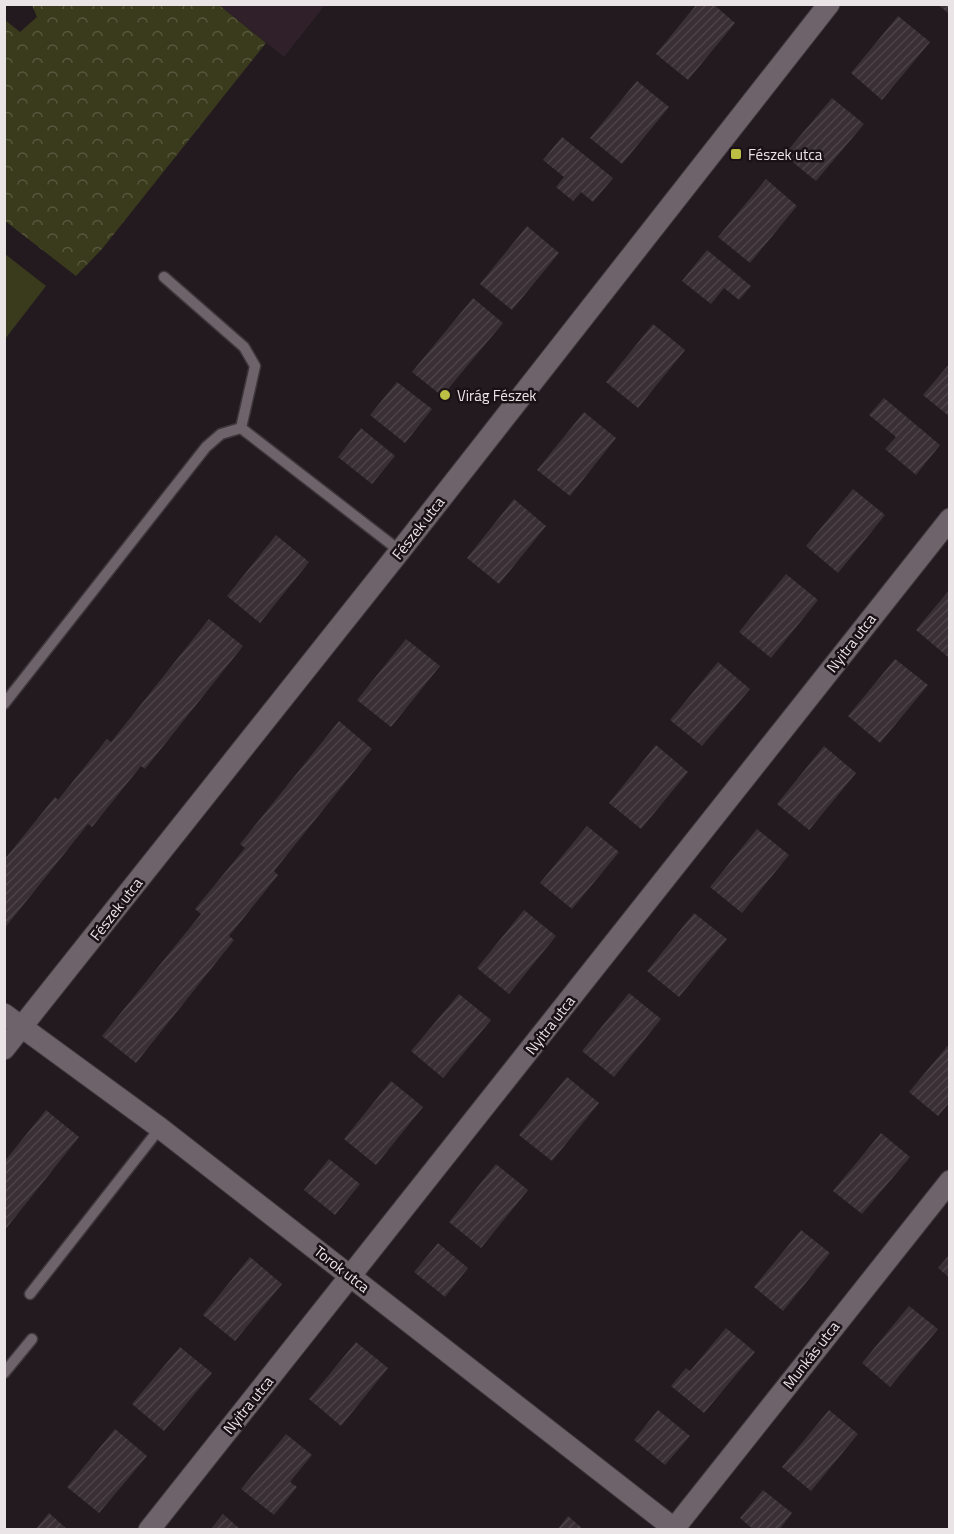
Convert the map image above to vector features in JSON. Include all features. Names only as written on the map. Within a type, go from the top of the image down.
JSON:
[{"type":"street","name":"Fészek utca","points":[[4,1049],[400,551],[829,4]]},
{"type":"street","name":"Nyitra utca","points":[[149,1530],[950,519]]},
{"type":"street","name":"Torok utca","points":[[4,1014],[160,1128],[674,1529]]},
{"type":"street","name":"Munkás utca","points":[[674,1529],[950,1181]]},
{"type":"lane","points":[[164,277],[244,347],[255,366],[241,428]]},
{"type":"lane","points":[[241,428],[400,551]]},
{"type":"lane","points":[[4,704],[206,447],[221,434],[241,428]]},
{"type":"lane","points":[[30,1294],[160,1128]]},
{"type":"lane","points":[[4,1373],[32,1339]]},
{"type":"shaded area","points":[[219,5],[325,5],[284,57]]},
{"type":"green space","points":[[32,5],[219,5],[266,43],[102,249],[76,276],[5,221],[5,20],[20,32],[37,17]]},
{"type":"green space","points":[[5,254],[46,286],[5,339]]},
{"type":"building","points":[[697,4],[713,4],[735,23],[688,80],[656,54]]},
{"type":"building","points":[[937,4],[950,4],[950,12],[948,13]]},
{"type":"building","points":[[898,16],[930,42],[882,100],[851,73]]},
{"type":"building","points":[[637,81],[669,107],[622,164],[590,138]]},
{"type":"building","points":[[832,98],[864,124],[816,181],[784,155]]},
{"type":"building","points":[[562,137],[613,178],[593,202],[581,192],[573,201],[556,187],[564,177],[543,160]]},
{"type":"building","points":[[766,179],[797,206],[750,263],[718,237]]},
{"type":"building","points":[[527,226],[559,253],[512,310],[480,284]]},
{"type":"building","points":[[707,250],[751,286],[739,300],[724,288],[711,304],[682,281]]},
{"type":"building","points":[[473,298],[503,323],[442,396],[412,372]]},
{"type":"building","points":[[653,324],[685,350],[638,408],[606,382]]},
{"type":"building","points":[[950,363],[950,417],[923,395]]},
{"type":"building","points":[[397,382],[432,409],[405,443],[370,415]]},
{"type":"building","points":[[884,398],[940,445],[916,475],[885,449],[896,437],[869,415]]},
{"type":"building","points":[[584,412],[616,438],[570,496],[537,470]]},
{"type":"building","points":[[361,428],[395,456],[372,484],[338,457]]},
{"type":"building","points":[[853,489],[885,515],[838,573],[806,546]]},
{"type":"building","points":[[514,499],[546,526],[499,584],[467,558]]},
{"type":"building","points":[[276,535],[309,562],[260,623],[227,596]]},
{"type":"building","points":[[786,574],[818,600],[771,658],[739,632]]},
{"type":"building","points":[[950,589],[950,655],[948,657],[916,630]]},
{"type":"building","points":[[209,619],[243,646],[145,769],[141,766],[92,827],[88,824],[4,929],[4,860],[55,797],[58,800],[107,739],[111,742]]},
{"type":"building","points":[[406,639],[440,666],[391,727],[357,700]]},
{"type":"building","points":[[895,659],[928,685],[880,743],[848,716]]},
{"type":"building","points":[[718,662],[750,689],[702,746],[670,720]]},
{"type":"building","points":[[339,721],[372,749],[274,871],[278,875],[229,936],[234,940],[136,1063],[102,1036],[201,914],[195,909],[245,848],[240,844]]},
{"type":"building","points":[[656,745],[688,772],[641,829],[609,803]]},
{"type":"building","points":[[824,746],[856,773],[809,830],[777,804]]},
{"type":"building","points":[[587,826],[619,852],[572,909],[540,883]]},
{"type":"building","points":[[757,829],[789,855],[742,913],[710,887]]},
{"type":"building","points":[[524,910],[556,936],[509,994],[477,968]]},
{"type":"building","points":[[694,913],[727,939],[679,997],[647,971]]},
{"type":"building","points":[[629,993],[661,1019],[614,1077],[582,1051]]},
{"type":"building","points":[[459,994],[491,1020],[443,1078],[411,1051]]},
{"type":"building","points":[[950,1043],[950,1102],[938,1116],[909,1092]]},
{"type":"building","points":[[567,1077],[599,1103],[552,1161],[519,1135]]},
{"type":"building","points":[[391,1081],[423,1107],[376,1165],[344,1139]]},
{"type":"building","points":[[46,1110],[79,1137],[4,1231],[4,1162]]},
{"type":"building","points":[[881,1133],[910,1157],[862,1214],[833,1191]]},
{"type":"building","points":[[329,1159],[360,1184],[335,1215],[304,1190]]},
{"type":"building","points":[[496,1164],[528,1190],[481,1248],[449,1222]]},
{"type":"building","points":[[801,1230],[830,1253],[783,1311],[754,1287]]},
{"type":"building","points":[[438,1243],[468,1268],[445,1297],[414,1272]]},
{"type":"building","points":[[950,1254],[950,1278],[938,1268]]},
{"type":"building","points":[[250,1257],[282,1284],[235,1341],[203,1315]]},
{"type":"building","points":[[909,1306],[938,1329],[890,1387],[862,1363]]},
{"type":"building","points":[[726,1328],[755,1352],[704,1413],[671,1386],[686,1368],[690,1371]]},
{"type":"building","points":[[356,1342],[388,1368],[341,1426],[309,1399]]},
{"type":"building","points":[[180,1347],[212,1373],[164,1431],[132,1404]]},
{"type":"building","points":[[658,1410],[690,1436],[665,1465],[634,1440]]},
{"type":"building","points":[[829,1410],[858,1434],[811,1491],[782,1467]]},
{"type":"building","points":[[115,1429],[147,1456],[99,1513],[67,1487]]},
{"type":"building","points":[[286,1434],[312,1455],[290,1482],[297,1487],[274,1515],[241,1489]]},
{"type":"building","points":[[763,1490],[792,1513],[779,1530],[754,1530],[740,1518]]},
{"type":"building","points":[[49,1513],[68,1530],[35,1530]]},
{"type":"building","points":[[223,1514],[241,1530],[210,1530]]},
{"type":"building","points":[[568,1516],[584,1530],[557,1530]]},
{"type":"place","name":"Fészek utca","points":[[736,154]]},
{"type":"place","name":"Virág Fészek","points":[[445,395]]}]
